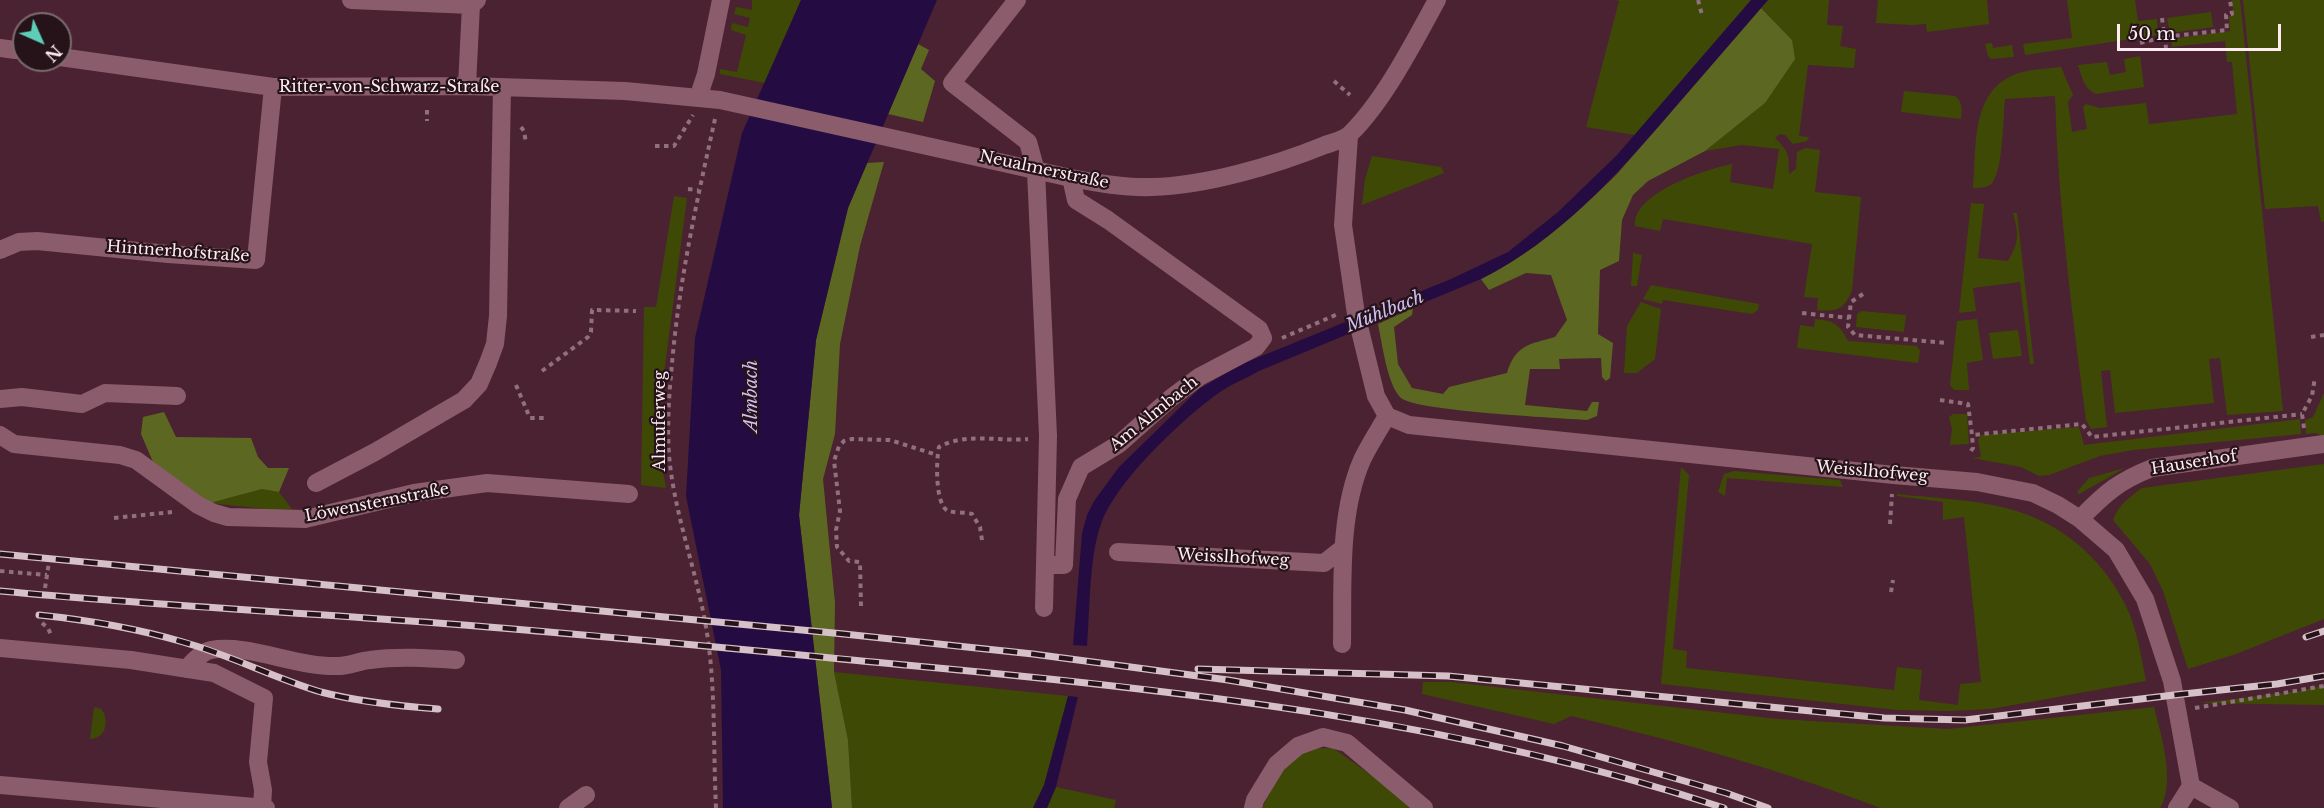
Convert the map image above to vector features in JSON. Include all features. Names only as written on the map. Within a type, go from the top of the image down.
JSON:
[{"type":"street","points":[[351,0],[474,2],[467,86]]},
{"type":"street","points":[[1017,0],[952,84],[1028,142],[1036,171],[1048,436],[1044,608]]},
{"type":"street","name":"Neualmerstraße","points":[[729,101],[1071,178],[1128,186],[1153,187],[1192,183],[1302,154],[1348,136],[1383,93],[1437,0]]},
{"type":"street","points":[[696,106],[706,74],[716,1]]},
{"type":"street","name":"Ritter-von-Schwarz-Straße","points":[[72,59],[273,87],[502,87],[625,91],[696,106],[729,101]]},
{"type":"street","name":"Hintnerhofstraße","points":[[0,250],[19,242],[37,241],[256,260],[273,87]]},
{"type":"street","name":"Löwensternstraße","points":[[316,483],[375,452],[464,400],[478,384],[489,363],[495,344],[498,316],[502,87]]},
{"type":"street","points":[[1342,644],[1343,548],[1353,489],[1362,460],[1387,416],[1376,396],[1361,333],[1342,225],[1348,136]]},
{"type":"street","points":[[1071,178],[1076,200],[1108,220],[1259,329],[1263,338]]},
{"type":"street","name":"Am Almbach","points":[[1045,565],[1064,565],[1067,498],[1081,467],[1119,444],[1199,376],[1256,347],[1263,338]]},
{"type":"street","points":[[0,399],[22,397],[82,404],[105,393],[177,396]]},
{"type":"street","name":"Weisslhofweg","points":[[1387,416],[1409,425],[1894,476],[1977,482],[2033,493],[2080,519],[2116,550],[2145,599],[2178,711],[2191,786]]},
{"type":"street","name":"Löwensternstraße","points":[[0,435],[14,444],[120,455],[136,460],[198,505],[228,517],[305,519],[414,493],[487,483],[630,494]]},
{"type":"street","name":"Hauserhof","points":[[2080,519],[2105,492],[2128,477],[2152,468],[2315,445]]},
{"type":"street","name":"Weisslhofweg","points":[[1118,552],[1324,563],[1343,548]]},
{"type":"street","points":[[0,648],[130,660],[214,673],[264,698],[258,762],[264,808],[0,785]]},
{"type":"street","points":[[186,669],[210,650],[240,651],[305,664],[338,666],[370,660],[407,657],[456,660]]},
{"type":"street","points":[[1253,808],[1255,800],[1277,764],[1298,746],[1323,737],[1347,743],[1424,808]]},
{"type":"street","points":[[2176,808],[2191,786],[2230,808]]},
{"type":"street","points":[[568,808],[586,795]]},
{"type":"path","points":[[1698,0],[1702,15]]},
{"type":"path","points":[[2140,43],[2164,37],[2227,30],[2226,15],[2232,14],[2230,0]]},
{"type":"path","points":[[2162,18],[2166,48]]},
{"type":"path","points":[[1334,81],[1350,95]]},
{"type":"path","name":"Almuferweg","points":[[716,808],[707,631],[675,497],[669,453],[669,394],[676,323],[698,190],[729,101]]},
{"type":"path","points":[[655,146],[674,146],[696,106]]},
{"type":"path","points":[[426,110],[427,121]]},
{"type":"path","points":[[688,189],[698,190]]},
{"type":"path","points":[[1863,294],[1851,302],[1848,327],[1856,335],[1947,343]]},
{"type":"path","points":[[542,371],[588,337],[591,333],[592,310],[636,311]]},
{"type":"path","points":[[1263,338],[1278,339],[1356,311]]},
{"type":"path","points":[[1802,313],[1849,318]]},
{"type":"path","points":[[2311,337],[2324,335]]},
{"type":"path","points":[[2302,414],[2312,396],[2315,377]]},
{"type":"path","points":[[516,385],[530,418],[544,418]]},
{"type":"path","points":[[1940,400],[1968,404],[1973,448],[1971,451]]},
{"type":"path","points":[[1972,435],[2082,424],[2092,437],[2302,414]]},
{"type":"path","points":[[2302,414],[2315,445]]},
{"type":"path","points":[[982,540],[981,527],[972,514],[949,511],[943,507],[939,496],[939,447],[950,441],[962,439],[1022,439],[1048,436]]},
{"type":"path","points":[[861,606],[860,562],[849,561],[837,547],[836,530],[840,511],[834,462],[839,446],[844,441],[852,439],[890,440],[938,455]]},
{"type":"path","points":[[1890,524],[1893,491]]},
{"type":"path","points":[[114,518],[179,511],[198,505]]},
{"type":"path","points":[[45,588],[49,562]]},
{"type":"path","points":[[0,571],[47,575]]},
{"type":"path","points":[[1891,592],[1893,579]]},
{"type":"path","points":[[2178,711],[2324,686]]},
{"type":"green space","points":[[752,0],[801,0],[765,83],[720,74],[720,69],[737,72],[746,35],[731,30],[732,23],[748,27],[750,18],[734,14],[736,7],[752,10]]},
{"type":"green space","points":[[1615,0],[1751,0],[1635,135],[1586,127],[1619,1]]},
{"type":"green space","points":[[1768,0],[1829,0],[1827,25],[1843,26],[1840,46],[1856,49],[1854,68],[1808,65],[1799,136],[1809,137],[1807,141],[1793,144],[1785,135],[1780,134],[1775,138],[1787,154],[1789,174],[1796,169],[1797,152],[1806,148],[1820,150],[1815,192],[1861,197],[1852,290],[1843,306],[1835,310],[1817,310],[1818,298],[1804,297],[1812,244],[1663,219],[1660,231],[1635,226],[1637,214],[1645,203],[1673,184],[1705,171],[1732,164],[1730,182],[1773,189],[1779,149],[1742,145],[1705,151],[1765,103],[1792,40],[1761,8]]},
{"type":"green space","points":[[1878,0],[1987,0],[1989,24],[1927,32],[1926,24],[1876,23]]},
{"type":"green space","points":[[2067,0],[2135,0],[2138,21],[2157,19],[2158,35],[2025,55],[2023,44],[2072,38]]},
{"type":"green space","points":[[2232,0],[2240,0],[2283,411],[2227,415],[2220,358],[2209,359],[2214,403],[2115,413],[2110,370],[2101,371],[2107,427],[2091,429],[2086,420],[2066,259],[2055,96],[2005,99],[2001,153],[1997,173],[1990,185],[1973,188],[1976,141],[1982,110],[1988,97],[1998,85],[2011,76],[2061,67],[2073,95],[2068,102],[2072,132],[2087,129],[2083,107],[2086,104],[2100,108],[2146,103],[2149,124],[2237,114],[2232,62],[2227,62],[2225,41],[2172,47],[2171,39],[2230,31],[2229,16],[2234,16]]},
{"type":"green space","points":[[2243,0],[2324,0],[2324,221],[2321,222],[2318,206],[2265,209]]},
{"type":"green space","points":[[1761,8],[1792,40],[1795,59],[1765,103],[1705,151],[1648,181],[1633,195],[1622,220],[1619,261],[1600,270],[1598,334],[1613,343],[1610,378],[1606,381],[1602,377],[1601,358],[1559,359],[1560,369],[1530,369],[1525,405],[1587,411],[1592,402],[1599,402],[1597,416],[1587,420],[1489,413],[1432,407],[1401,398],[1389,374],[1378,324],[1413,308],[1412,315],[1394,327],[1398,364],[1412,388],[1443,394],[1449,387],[1507,373],[1519,351],[1531,344],[1555,337],[1567,320],[1551,275],[1526,273],[1489,290],[1481,279],[1500,269],[1553,232],[1617,174]]},
{"type":"green space","points":[[2211,12],[2213,27],[2170,33],[2167,18]]},
{"type":"green space","points":[[1992,43],[1993,48],[2012,45],[2014,57],[1991,59],[1985,44]]},
{"type":"green space","points":[[918,44],[929,50],[921,69],[935,81],[923,122],[888,114]]},
{"type":"green space","points":[[2140,56],[2144,87],[2096,94],[2086,86],[2078,65],[2107,62],[2110,75],[2126,72],[2124,59]]},
{"type":"green space","points":[[1904,91],[1955,96],[1961,104],[1961,119],[1901,112]]},
{"type":"green space","points":[[1372,156],[1441,167],[1444,173],[1362,205],[1365,179]]},
{"type":"green space","points":[[884,162],[860,246],[840,344],[835,434],[823,479],[835,603],[834,672],[848,740],[852,808],[832,808],[799,515],[816,340],[848,208],[867,163]]},
{"type":"green space","points":[[674,196],[687,198],[658,419],[660,456],[666,488],[641,485],[644,307],[656,307]]},
{"type":"green space","points":[[1971,203],[1984,204],[1978,258],[2008,261],[2016,243],[2017,233],[2013,213],[2017,213],[2034,364],[2030,364],[2020,282],[1973,288],[1976,311],[1959,313]]},
{"type":"green space","points":[[1633,253],[1642,255],[1637,286],[1631,286]]},
{"type":"green space","points":[[1651,285],[1759,304],[1758,310],[1752,314],[1663,300],[1662,304],[1643,299]]},
{"type":"green space","points":[[1641,302],[1661,309],[1655,359],[1637,373],[1624,373],[1627,326]]},
{"type":"green space","points":[[1861,311],[1906,315],[1904,332],[1856,327],[1857,314]]},
{"type":"green space","points":[[1815,319],[1836,324],[1848,341],[1917,346],[1920,351],[1918,363],[1797,348],[1800,325],[1814,327]]},
{"type":"green space","points":[[1977,319],[1983,360],[1967,363],[1969,390],[1954,390],[1950,385],[1957,321]]},
{"type":"green space","points":[[2018,330],[2022,356],[1993,359],[1989,333]]},
{"type":"green space","points":[[2324,393],[2324,437],[2316,433],[2306,434],[2305,420],[2313,417]]},
{"type":"green space","points":[[164,412],[176,437],[251,438],[258,457],[268,468],[289,468],[279,492],[262,489],[210,503],[153,462],[141,434],[143,417]]},
{"type":"green space","points":[[1953,414],[1967,414],[1969,444],[1950,445],[1952,429],[1949,417]]},
{"type":"green space","points":[[2300,419],[2301,434],[2133,450],[2100,456],[2049,475],[2039,476],[2021,467],[1972,458],[1981,457],[1978,440],[1981,435],[2079,427],[2084,445]]},
{"type":"green space","points":[[2324,464],[2324,619],[2236,654],[2188,669],[2163,591],[2150,564],[2113,520],[2118,510],[2142,488]]},
{"type":"green space","points":[[1681,467],[1689,475],[1673,649],[1687,651],[1686,668],[1894,690],[1897,667],[1922,670],[1919,700],[1958,705],[1960,684],[1981,682],[1964,517],[1943,520],[1943,502],[1897,496],[1897,494],[1966,501],[2006,508],[2044,522],[2077,544],[2105,572],[2126,606],[2136,633],[2146,681],[1991,709],[1949,711],[1897,710],[1661,684]]},
{"type":"green space","points":[[2125,468],[2079,494],[2077,492],[2089,478]]},
{"type":"green space","points":[[1734,471],[1840,480],[1843,487],[1727,478],[1725,496],[1718,492],[1724,474]]},
{"type":"green space","points":[[262,489],[279,492],[292,509],[275,510],[210,503]]},
{"type":"green space","points":[[834,672],[1068,696],[1044,785],[1033,808],[852,808],[848,740]]},
{"type":"green space","points":[[1423,682],[1451,682],[1778,719],[1948,729],[2154,707],[2166,758],[2167,785],[2160,808],[1880,808],[1766,768],[1571,716],[1554,724],[1422,694]]},
{"type":"green space","points":[[2324,685],[2324,705],[2200,703],[2300,691]]},
{"type":"green space","points":[[94,707],[101,709],[106,722],[102,733],[90,739]]},
{"type":"green space","points":[[1333,748],[1412,808],[1262,808],[1282,769],[1302,749]]},
{"type":"green space","points":[[1056,787],[1116,800],[1114,808],[1047,808]]},
{"type":"water","name":"Almbach","points":[[801,0],[937,0],[848,208],[816,340],[799,515],[832,808],[723,808],[721,670],[686,496],[695,338],[742,133]]},
{"type":"water","name":"Mühlbach","points":[[1751,0],[1768,0],[1608,182],[1561,226],[1536,245],[1481,279],[1259,371],[1207,401],[1172,432],[1121,489],[1101,524],[1092,568],[1087,646],[1073,645],[1082,533],[1087,515],[1094,501],[1119,467],[1199,389],[1242,364],[1451,279],[1508,252],[1558,212],[1617,155]]},
{"type":"water","points":[[1068,696],[1078,697],[1056,787],[1047,808],[1033,808],[1044,785]]},
{"type":"railway","points":[[0,554],[844,634],[1033,654],[1228,680],[1405,710],[1563,746],[1726,793],[1768,808]]},
{"type":"railway","points":[[0,591],[600,636],[1018,676],[1223,699],[1426,732],[1526,753],[1626,778],[1724,808]]},
{"type":"railway","points":[[39,615],[111,625],[165,637],[218,653],[321,692],[379,703],[438,709]]},
{"type":"railway","points":[[2306,637],[2324,631]]},
{"type":"railway","points":[[1198,669],[1448,676],[1884,718],[1965,720],[2277,684],[2324,676]]}]
